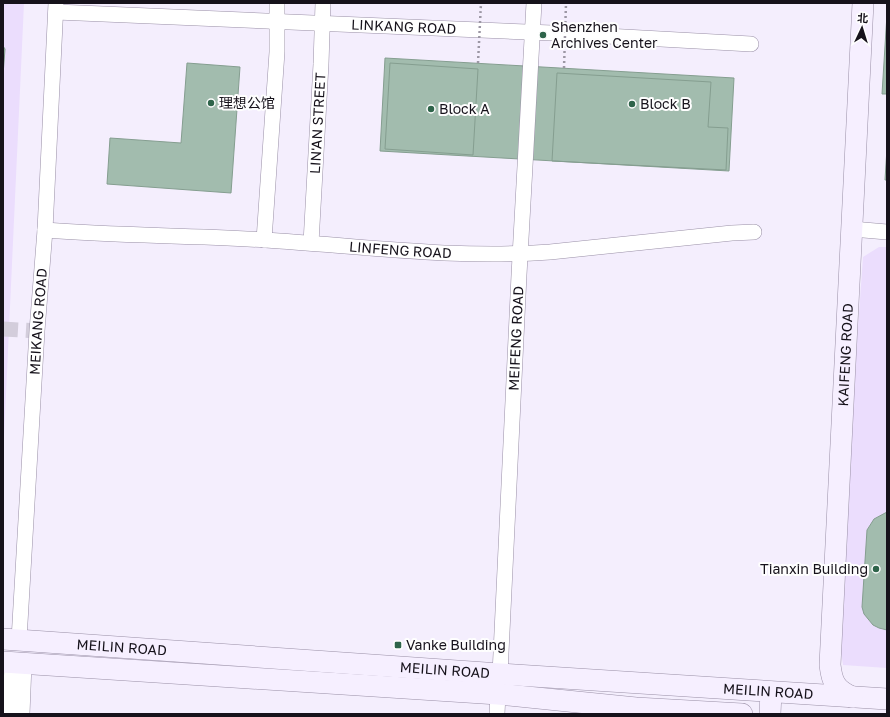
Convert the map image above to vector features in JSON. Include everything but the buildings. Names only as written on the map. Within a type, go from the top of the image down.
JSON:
[{"type":"main road","name":"KAIFENG ROAD","points":[[852,697],[842,692],[836,686],[830,665],[863,3]]},
{"type":"main road","name":"MEILIN ROAD","points":[[11,640],[636,708],[742,714]]},
{"type":"main road","name":"MEILIN ROAD","points":[[13,663],[499,694],[762,691],[887,699]]},
{"type":"main road","points":[[752,714],[762,691]]},
{"type":"main road","points":[[762,691],[770,714]]},
{"type":"main road","points":[[636,708],[664,714]]},
{"type":"street","points":[[264,240],[277,52],[277,3]]},
{"type":"street","name":"LIN'AN STREET","points":[[311,243],[323,3]]},
{"type":"street","name":"MEIFENG ROAD","points":[[499,694],[520,254],[534,3]]},
{"type":"street","name":"LINKANG ROAD","points":[[56,8],[278,22],[751,44]]},
{"type":"street","name":"MEIKANG ROAD","points":[[11,640],[45,230],[56,8]]},
{"type":"street","points":[[852,229],[887,232]]},
{"type":"street","name":"LINFENG ROAD","points":[[45,230],[264,240],[472,255],[550,252],[754,232]]},
{"type":"street","points":[[10,714],[13,663]]},
{"type":"street","points":[[13,663],[22,714]]},
{"type":"path","points":[[478,63],[481,3]]},
{"type":"path","points":[[564,68],[566,3]]},
{"type":"shaded area","points":[[3,3],[24,3],[3,459]]},
{"type":"shaded area","points":[[879,247],[887,247],[887,668],[843,665],[840,645],[847,483],[863,257]]},
{"type":"tunnel","points":[[3,329],[37,331]]},
{"type":"place","name":"Shenzhen Archives Center","points":[[543,35]]},
{"type":"place","name":"理想公馆","points":[[211,103]]},
{"type":"place","name":"Block B","points":[[632,104]]},
{"type":"place","name":"Block A","points":[[431,109]]},
{"type":"place","name":"Tianxin Building","points":[[876,569]]},
{"type":"place","name":"Vanke Building","points":[[398,645]]}]
